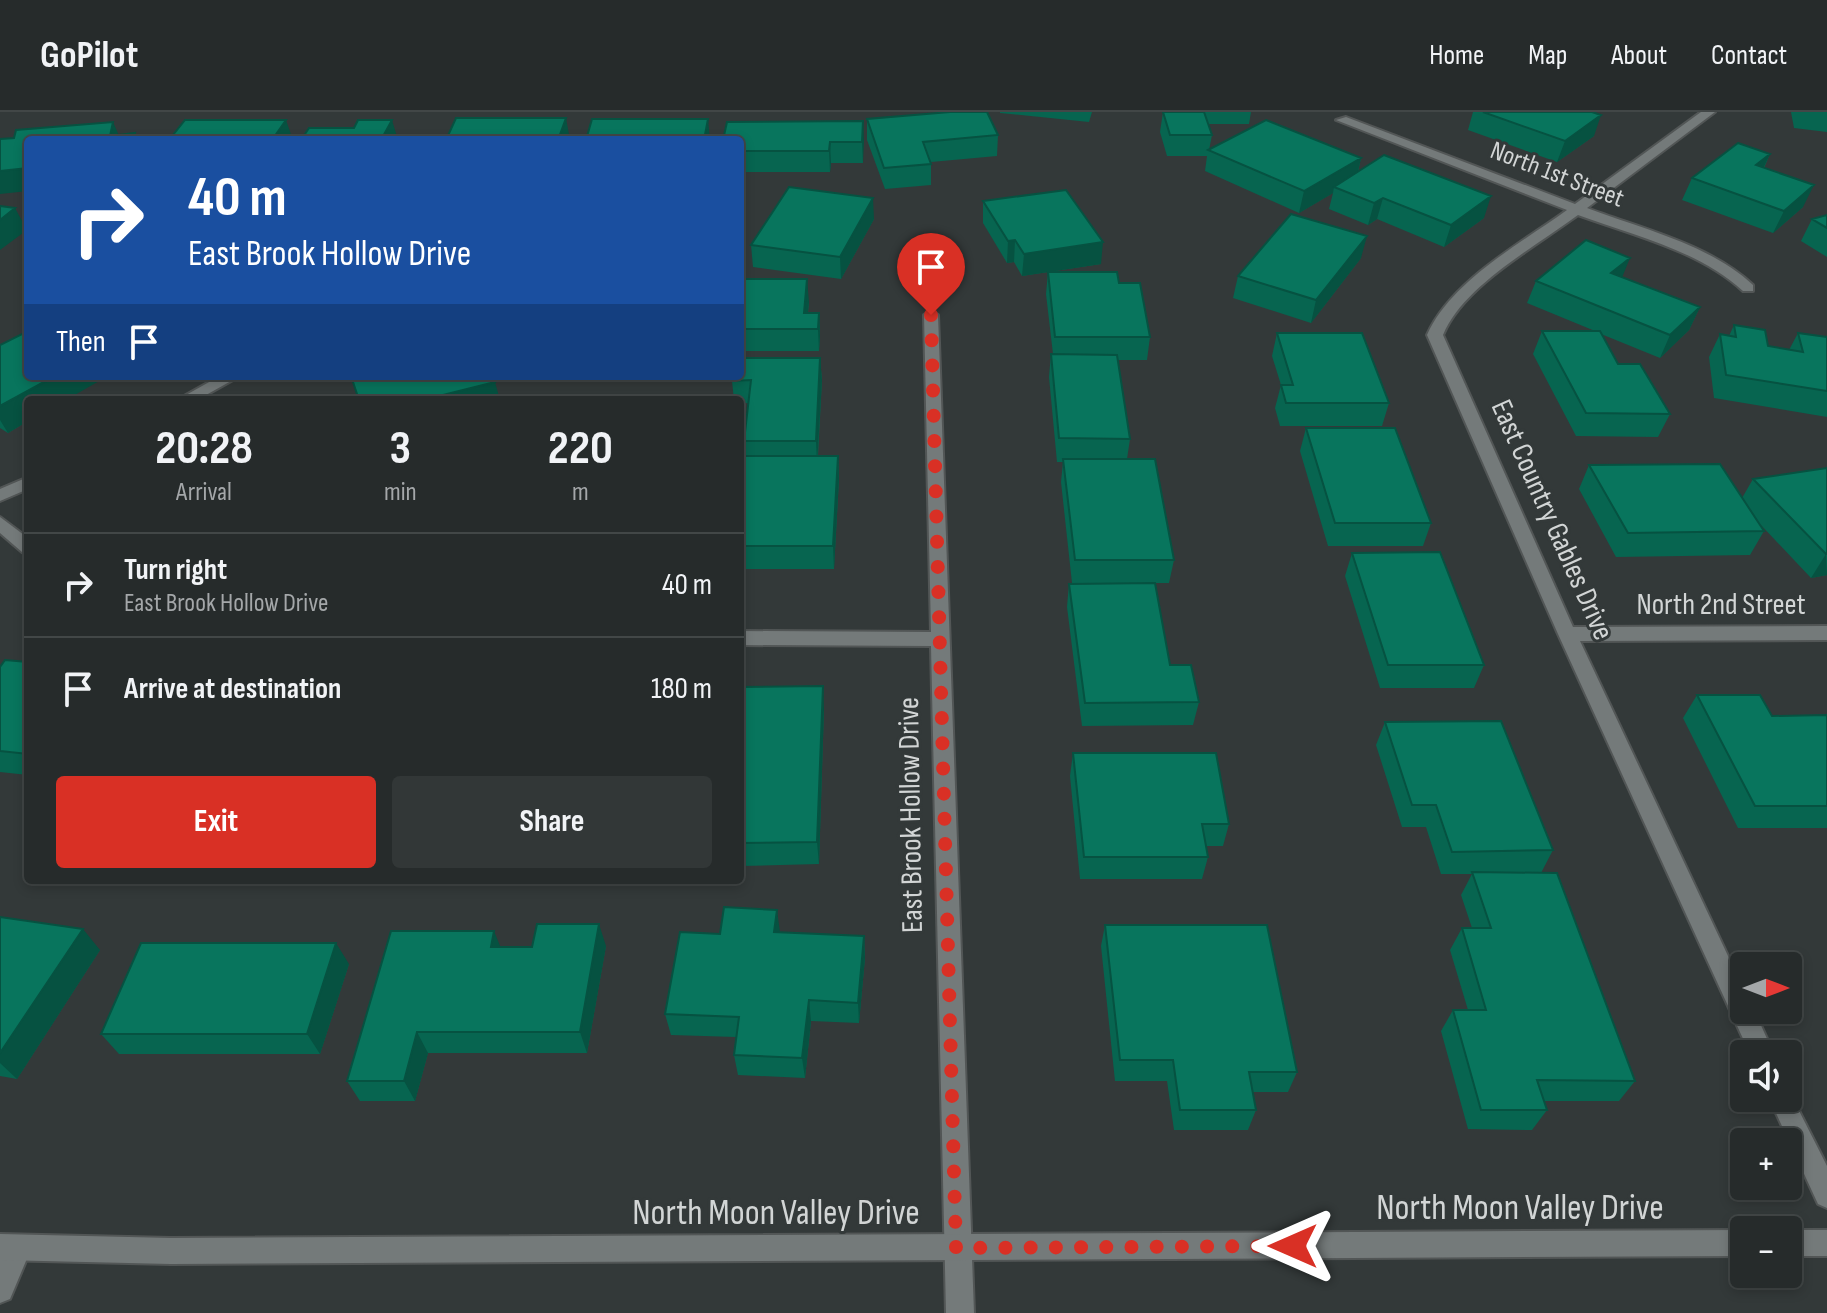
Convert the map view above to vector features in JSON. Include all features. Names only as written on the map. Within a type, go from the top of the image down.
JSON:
[{"type":"street","name":"East Country Gables Drive","points":[[1709,112],[1457,299],[1444,314],[1435,335],[1567,634],[1756,1040]]},
{"type":"street","name":"North 1st Street","points":[[1342,120],[1702,257],[1733,274],[1748,288]]},
{"type":"street","name":"East Brook Hollow Drive","points":[[931,315],[960,1313]]},
{"type":"street","points":[[193,396],[224,380]]},
{"type":"street","points":[[0,496],[24,484]]},
{"type":"street","points":[[0,523],[24,544]]},
{"type":"street","name":"North 2nd Street","points":[[1567,634],[1827,633]]},
{"type":"street","points":[[744,638],[940,639]]},
{"type":"street","points":[[1788,1112],[1827,1195]]},
{"type":"street","name":"North Moon Valley Drive","points":[[9,1248],[956,1248],[1730,1243]]},
{"type":"street","points":[[1802,1243],[1827,1243]]},
{"type":"street","points":[[0,1289],[9,1248]]},
{"type":"building","points":[[987,112],[998,135],[923,142],[931,164],[884,168],[867,119]]},
{"type":"building","points":[[1163,112],[1204,112],[1212,135],[1170,135]]},
{"type":"building","points":[[1483,112],[1592,112],[1601,115],[1565,141]]},
{"type":"building","points":[[456,118],[566,118],[559,136],[448,136]]},
{"type":"building","points":[[592,119],[708,119],[705,136],[587,136]]},
{"type":"building","points":[[185,120],[286,120],[275,136],[172,136]]},
{"type":"building","points":[[358,120],[392,120],[383,136],[304,136],[309,128],[354,128]]},
{"type":"building","points":[[1266,120],[1361,158],[1304,191],[1208,150]]},
{"type":"building","points":[[863,121],[862,142],[830,142],[829,151],[744,151],[744,136],[724,136],[727,122]]},
{"type":"building","points":[[113,122],[110,136],[24,136],[24,168],[0,171],[0,139],[14,138],[16,130]]},
{"type":"building","points":[[1738,143],[1770,154],[1756,165],[1814,185],[1784,211],[1692,178]]},
{"type":"building","points":[[1384,155],[1491,196],[1451,225],[1383,198],[1374,203],[1334,187]]},
{"type":"building","points":[[789,187],[873,198],[840,257],[751,245]]},
{"type":"building","points":[[1066,190],[1103,242],[1024,254],[1015,240],[1008,241],[983,201]]},
{"type":"building","points":[[0,206],[15,208],[0,220]]},
{"type":"building","points":[[1291,214],[1367,236],[1316,300],[1238,276]]},
{"type":"building","points":[[1827,215],[1827,228],[1812,219]]},
{"type":"building","points":[[1586,240],[1630,258],[1611,273],[1700,307],[1670,335],[1536,281]]},
{"type":"building","points":[[1048,272],[1117,272],[1119,283],[1140,283],[1150,337],[1055,337]]},
{"type":"building","points":[[744,279],[807,279],[804,313],[819,313],[818,329],[744,329]]},
{"type":"building","points":[[1734,325],[1765,330],[1768,346],[1803,352],[1798,333],[1827,337],[1827,391],[1726,375],[1720,334],[1736,337]]},
{"type":"building","points":[[1542,331],[1600,331],[1618,364],[1640,364],[1670,414],[1586,413]]},
{"type":"building","points":[[24,333],[24,380],[48,380],[0,406],[0,345]]},
{"type":"building","points":[[1277,333],[1362,333],[1389,403],[1286,403],[1281,385],[1293,385]]},
{"type":"building","points":[[1051,354],[1117,355],[1130,439],[1059,438]]},
{"type":"building","points":[[744,358],[820,358],[816,441],[744,441],[751,380],[732,381],[744,380]]},
{"type":"building","points":[[352,380],[495,382],[439,396],[358,396]]},
{"type":"building","points":[[1306,428],[1395,428],[1431,523],[1335,523]]},
{"type":"building","points":[[744,456],[838,456],[833,546],[744,546]]},
{"type":"building","points":[[1063,459],[1155,459],[1174,560],[1075,560]]},
{"type":"building","points":[[1720,464],[1764,531],[1628,533],[1589,465]]},
{"type":"building","points":[[1827,468],[1827,554],[1826,554],[1753,479]]},
{"type":"building","points":[[1440,552],[1484,665],[1388,665],[1352,553]]},
{"type":"building","points":[[1155,583],[1170,665],[1191,665],[1199,702],[1085,703],[1069,584]]},
{"type":"building","points":[[5,660],[24,662],[24,754],[0,751],[0,667]]},
{"type":"building","points":[[823,686],[817,842],[744,843],[744,687]]},
{"type":"building","points":[[1697,695],[1760,695],[1772,716],[1827,715],[1827,806],[1755,806]]},
{"type":"building","points":[[1501,721],[1553,850],[1452,852],[1436,805],[1412,805],[1385,722]]},
{"type":"building","points":[[1073,753],[1216,753],[1229,824],[1202,824],[1208,857],[1084,857]]},
{"type":"building","points":[[1472,872],[1557,873],[1635,1081],[1537,1080],[1547,1110],[1481,1110],[1453,1010],[1486,1010],[1462,928],[1491,928]]},
{"type":"building","points":[[724,907],[777,910],[774,932],[864,936],[858,1003],[809,1000],[802,1058],[734,1055],[739,1017],[665,1014],[680,932],[720,934]]},
{"type":"building","points":[[0,917],[83,929],[0,1053]]},
{"type":"building","points":[[537,924],[599,924],[580,1032],[417,1032],[404,1081],[347,1081],[391,931],[494,931],[491,947],[532,947]]},
{"type":"building","points":[[1105,925],[1267,925],[1297,1072],[1249,1072],[1256,1110],[1180,1110],[1173,1060],[1120,1060]]},
{"type":"building","points":[[141,943],[336,943],[307,1034],[101,1034]]},
{"type":"route","points":[[931,315],[956,1248],[1293,1246]]}]
